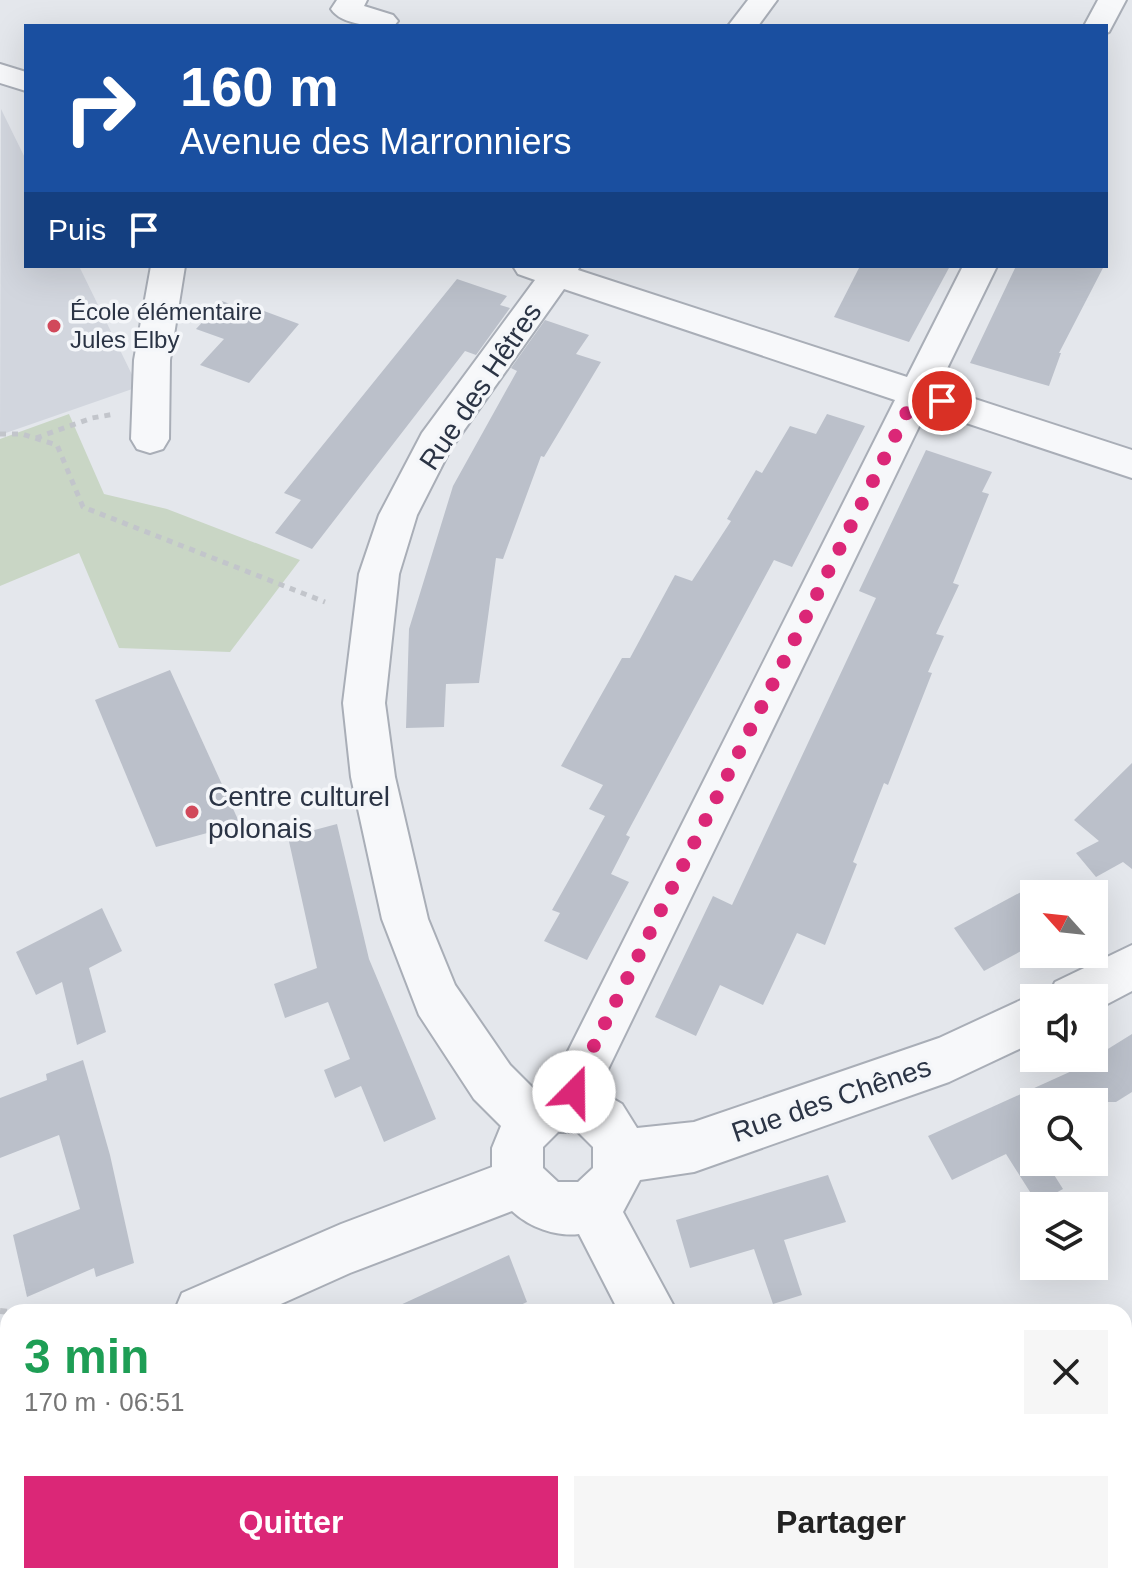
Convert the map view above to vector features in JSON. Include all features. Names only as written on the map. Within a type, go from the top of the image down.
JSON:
[{"type":"street","points":[[353,0],[345,9],[380,24],[403,0]]},
{"type":"street","points":[[745,24],[763,0]]},
{"type":"street","points":[[1100,24],[1112,0]]},
{"type":"street","points":[[0,73],[24,81]]},
{"type":"street","points":[[0,93],[24,100]]},
{"type":"street","points":[[151,424],[152,360],[168,268]]},
{"type":"street","points":[[550,1114],[587,1109],[603,1120],[615,1135],[619,1154],[613,1183],[604,1195],[591,1203],[566,1209],[540,1201],[522,1182],[517,1166],[517,1150],[522,1134],[550,1114],[578,1078],[979,268]]},
{"type":"street","points":[[550,269],[1132,464]]},
{"type":"street","name":"Rue des Hêtres","points":[[550,269],[435,443],[398,515],[379,574],[364,703],[373,777],[405,919],[436,999],[492,1082],[550,1114]]},
{"type":"street","points":[[1099,984],[1132,967]]},
{"type":"street","name":"Rue des Chênes","points":[[619,1154],[647,1154],[694,1147],[949,1058],[1020,1024]]},
{"type":"street","points":[[219,1304],[341,1250],[522,1182]]},
{"type":"street","points":[[591,1203],[620,1263],[645,1304]]},
{"type":"path","points":[[35,438],[92,418],[151,424]]},
{"type":"path","points":[[0,434],[22,434],[57,445],[83,507],[325,602]]},
{"type":"shaded area","name":"École élémentaire Jules Elby","points":[[1,109],[24,156],[24,268],[80,268],[138,387],[0,435]]},
{"type":"green space","points":[[69,414],[104,494],[167,509],[300,560],[230,652],[119,648],[79,553],[0,586],[0,439]]},
{"type":"building","points":[[859,268],[949,268],[909,342],[834,317]]},
{"type":"building","points":[[1015,268],[1103,268],[1059,353],[1049,386],[970,363]]},
{"type":"building","points":[[457,279],[507,296],[500,305],[510,308],[476,355],[465,351],[312,549],[275,533],[301,500],[284,493]]},
{"type":"building","points":[[222,301],[248,311],[253,307],[299,324],[249,383],[200,365],[224,339],[196,329]]},
{"type":"building","points":[[545,320],[589,335],[576,354],[601,362],[544,457],[541,456],[503,559],[496,558],[479,683],[446,684],[444,727],[406,728],[409,629],[453,486],[517,371],[511,368]]},
{"type":"building","points":[[827,414],[865,426],[792,567],[774,560],[626,835],[630,837],[611,874],[629,882],[587,960],[544,941],[560,913],[552,910],[605,816],[589,809],[603,785],[561,766],[622,658],[630,658],[675,575],[692,581],[731,521],[727,519],[756,470],[762,473],[790,426],[816,434]]},
{"type":"building","points":[[926,450],[992,472],[982,492],[989,494],[953,583],[959,585],[936,634],[944,636],[928,672],[932,673],[888,785],[884,783],[825,945],[797,933],[763,1005],[720,985],[696,1036],[655,1017],[713,896],[732,905],[876,598],[859,591]]},
{"type":"building","points":[[170,670],[240,824],[156,847],[95,700]]},
{"type":"building","points":[[1132,763],[1132,869],[1123,862],[1096,877],[1076,853],[1099,841],[1074,820]]},
{"type":"building","points":[[337,824],[369,959],[436,1119],[384,1142],[361,1086],[335,1098],[324,1070],[350,1059],[328,1002],[285,1018],[274,984],[317,968],[288,837]]},
{"type":"building","points":[[1020,893],[1020,952],[984,971],[954,928]]},
{"type":"building","points":[[102,908],[122,951],[89,968],[106,1032],[77,1045],[62,982],[36,995],[16,952]]},
{"type":"building","points":[[1132,1034],[1132,1092],[1116,1102],[1108,1102],[1108,1088],[1034,1088],[1070,1072],[1108,1072],[1108,1049]]},
{"type":"building","points":[[83,1060],[110,1155],[134,1263],[96,1277],[94,1268],[27,1297],[13,1235],[80,1209],[59,1135],[0,1158],[0,1098],[47,1080],[46,1074]]},
{"type":"building","points":[[1020,1094],[1020,1176],[1055,1176],[1063,1189],[1057,1192],[1030,1192],[1006,1154],[952,1180],[928,1136]]},
{"type":"building","points":[[828,1175],[846,1222],[784,1240],[802,1295],[773,1304],[754,1249],[690,1268],[676,1220]]},
{"type":"building","points":[[509,1255],[527,1302],[523,1304],[402,1304]]},
{"type":"place","name":"École élémentaire Jules Elby","points":[[54,326]]},
{"type":"place","name":"Centre culturel polonais","points":[[192,812]]},
{"type":"route","points":[[574,1092],[578,1078],[910,406],[918,393],[942,401]]}]
